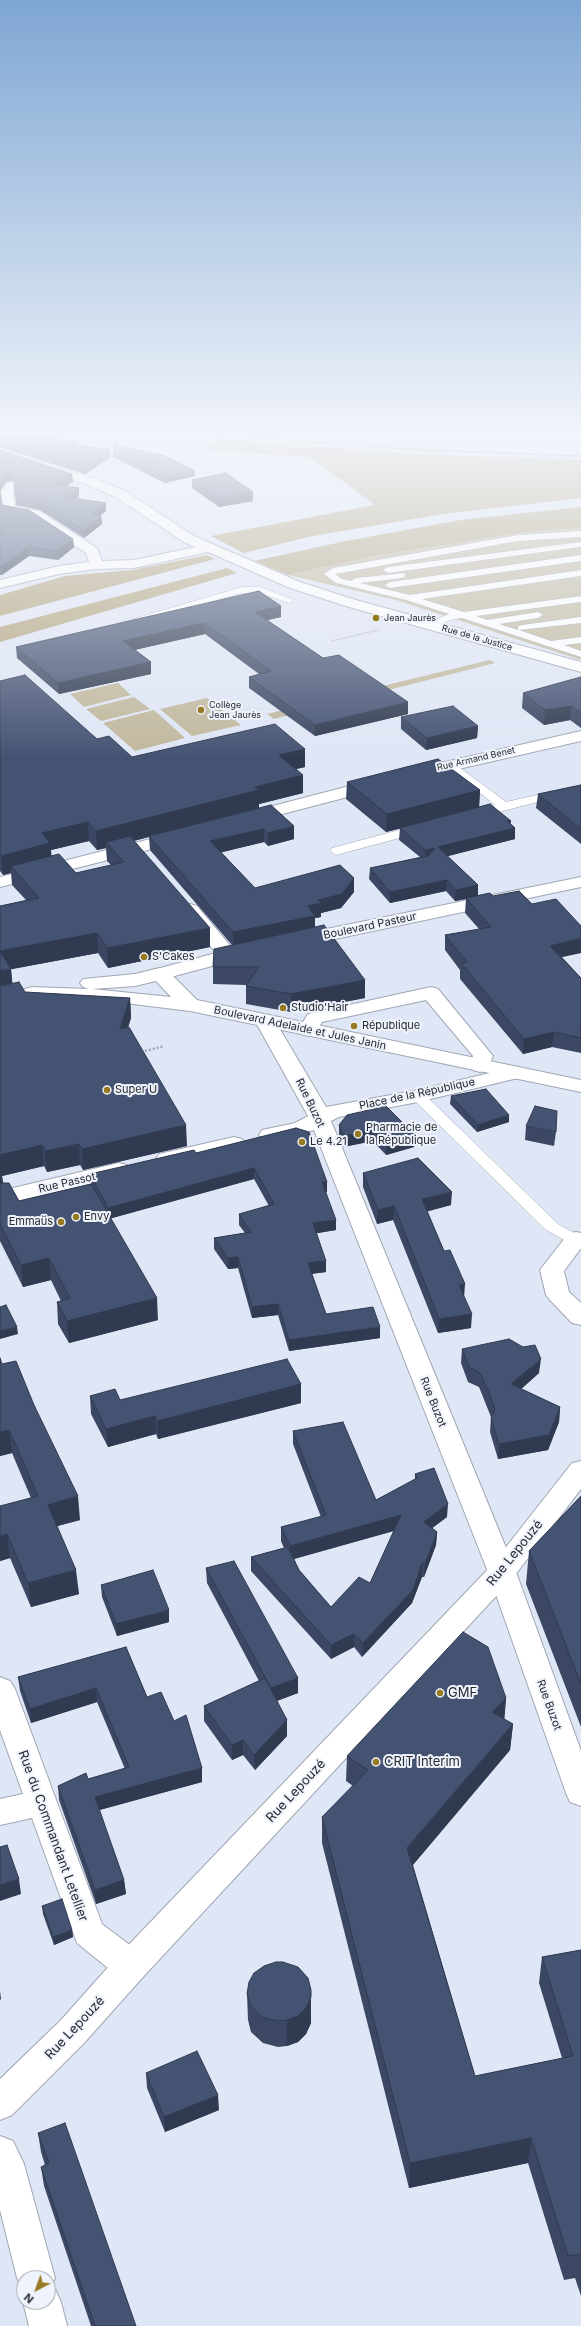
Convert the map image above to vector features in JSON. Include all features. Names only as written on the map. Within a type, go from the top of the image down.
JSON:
[{"type":"street","points":[[77,542],[92,551],[97,565]]},
{"type":"street","name":"Rue de la Justice","points":[[194,542],[251,568],[309,590],[581,667]]},
{"type":"street","points":[[0,584],[59,570],[97,565],[134,564],[208,548]]},
{"type":"street","name":"Rue Armand Benet","points":[[236,822],[399,778],[581,736]]},
{"type":"street","points":[[0,882],[190,834]]},
{"type":"street","points":[[136,848],[151,865]]},
{"type":"street","name":"Boulevard Pasteur","points":[[285,944],[581,882]]},
{"type":"street","points":[[181,900],[228,955]]},
{"type":"street","points":[[13,997],[89,983],[136,980],[228,955],[262,948]]},
{"type":"street","points":[[160,974],[190,1005]]},
{"type":"street","name":"Boulevard Adelaide et Jules Janin","points":[[32,993],[108,995],[190,1005],[581,1086]]},
{"type":"street","name":"Place de la République","points":[[308,1030],[315,1018],[431,994],[483,1056],[480,1066]]},
{"type":"street","name":"Rue Buzot","points":[[266,1021],[319,1117],[502,1572],[581,1792]]},
{"type":"street","name":"Place de la République","points":[[319,1117],[332,1112],[418,1096],[516,1073]]},
{"type":"street","name":"Rue Passot","points":[[0,1198],[302,1128],[319,1117]]},
{"type":"street","points":[[578,1242],[552,1270],[558,1295],[581,1317]]},
{"type":"street","name":"Rue Lepouzé","points":[[0,2103],[73,2032],[131,1966],[502,1572],[581,1470]]},
{"type":"street","name":"Rue du Commandant Letellier","points":[[0,1689],[89,1933],[131,1966]]},
{"type":"street","points":[[0,1812],[41,1803]]},
{"type":"street","points":[[0,2153],[6,2164],[34,2270]]},
{"type":"street","points":[[44,2310],[48,2326]]},
{"type":"lane","points":[[497,542],[332,571],[329,574],[332,578],[346,583],[409,598],[579,652]]},
{"type":"lane","points":[[508,542],[562,588],[579,599]]},
{"type":"lane","points":[[332,578],[581,543]]},
{"type":"lane","points":[[368,588],[531,562],[581,551]]},
{"type":"lane","points":[[346,583],[531,562],[581,558]]},
{"type":"lane","points":[[389,593],[581,566]]},
{"type":"lane","points":[[409,598],[581,574]]},
{"type":"lane","points":[[442,609],[562,588],[581,582]]},
{"type":"lane","points":[[426,604],[562,588],[581,589]]},
{"type":"lane","points":[[126,623],[242,590],[260,590],[289,600]]},
{"type":"lane","points":[[430,625],[448,617],[579,599]]},
{"type":"lane","points":[[486,623],[581,609]]},
{"type":"lane","points":[[509,630],[581,620]]},
{"type":"lane","points":[[529,637],[581,629]]},
{"type":"lane","points":[[551,644],[581,640]]},
{"type":"lane","points":[[452,765],[504,806]]},
{"type":"lane","points":[[466,817],[504,806],[572,790],[581,790]]},
{"type":"lane","points":[[336,851],[428,827]]},
{"type":"lane","points":[[418,1096],[552,1227],[578,1242]]},
{"type":"path","points":[[145,1051],[164,1046]]},
{"type":"shaded area","points":[[222,542],[290,542],[244,553]]},
{"type":"shaded area","points":[[343,542],[465,542],[374,556],[288,575],[254,561]]},
{"type":"shaded area","points":[[465,542],[581,542],[581,660],[396,600],[288,575],[374,556]]},
{"type":"shaded area","points":[[207,555],[215,559],[0,616],[0,595],[65,576],[132,570]]},
{"type":"shaded area","points":[[227,568],[237,573],[0,642],[0,627]]},
{"type":"shaded area","points":[[490,660],[495,663],[274,719],[267,714]]},
{"type":"shaded area","points":[[118,683],[131,695],[84,707],[70,694]]},
{"type":"shaded area","points":[[134,697],[150,709],[101,721],[86,709]]},
{"type":"shaded area","points":[[207,698],[241,725],[192,736],[160,709]]},
{"type":"shaded area","points":[[154,710],[185,738],[135,751],[103,723]]},
{"type":"building","points":[[0,542],[70,542],[57,551],[28,547],[1,567]]},
{"type":"building","points":[[259,591],[281,606],[255,612],[323,658],[339,655],[408,702],[315,725],[249,677],[271,671],[204,623],[123,641],[151,662],[58,683],[16,647]]},
{"type":"building","points":[[25,675],[97,739],[109,736],[132,757],[275,724],[305,749],[279,755],[303,775],[255,787],[259,790],[96,831],[88,822],[42,833],[50,843],[1,856],[0,681]]},
{"type":"building","points":[[581,677],[581,713],[572,706],[545,710],[523,693]]},
{"type":"building","points":[[453,706],[478,726],[427,738],[401,717]]},
{"type":"building","points":[[438,759],[480,790],[387,814],[347,782]]},
{"type":"building","points":[[581,785],[581,829],[538,794]]},
{"type":"building","points":[[490,804],[511,821],[507,821],[515,828],[438,847],[478,885],[456,890],[447,880],[390,892],[370,868],[428,856],[435,848],[425,850],[400,828]]},
{"type":"building","points":[[271,805],[294,826],[268,833],[264,829],[210,841],[255,888],[340,865],[354,878],[342,894],[318,900],[322,903],[308,906],[315,916],[233,932],[149,836]]},
{"type":"building","points":[[130,836],[210,928],[107,948],[97,933],[0,951],[0,906],[39,898],[11,866],[59,854],[76,873],[124,862],[106,842]]},
{"type":"building","points":[[519,891],[532,904],[556,899],[581,926],[581,938],[550,946],[581,978],[581,1030],[579,1029],[581,1031],[581,1038],[554,1032],[524,1039],[461,963],[467,962],[445,935],[491,927],[466,898],[490,893],[493,896]]},
{"type":"building","points":[[324,925],[365,980],[291,994],[246,986],[259,967],[213,967],[214,949]]},
{"type":"building","points":[[0,951],[11,969],[0,971]]},
{"type":"building","points":[[19,982],[25,992],[130,998],[120,1029],[129,1027],[186,1125],[82,1149],[79,1144],[45,1151],[42,1145],[0,1155],[0,986]]},
{"type":"building","points":[[486,1089],[509,1115],[478,1125],[451,1096]]},
{"type":"building","points":[[386,1106],[415,1135],[386,1144],[374,1130],[344,1136],[339,1125],[347,1115]]},
{"type":"building","points":[[535,1106],[557,1111],[556,1132],[526,1126]]},
{"type":"building","points":[[296,1128],[309,1132],[327,1182],[322,1182],[336,1220],[313,1223],[326,1261],[308,1263],[326,1314],[373,1307],[380,1327],[289,1340],[278,1304],[252,1307],[238,1257],[228,1258],[214,1238],[251,1232],[239,1214],[274,1204],[254,1168],[108,1208],[90,1174],[194,1150],[196,1153]]},
{"type":"building","points":[[418,1158],[452,1192],[422,1199],[444,1251],[450,1250],[465,1284],[459,1285],[472,1314],[439,1319],[394,1206],[378,1210],[363,1173]]},
{"type":"building","points":[[0,1183],[9,1183],[19,1201],[91,1184],[157,1298],[67,1321],[57,1302],[70,1298],[49,1258],[21,1265],[0,1224]]},
{"type":"building","points":[[6,1305],[17,1327],[0,1331],[0,1307]]},
{"type":"building","points":[[509,1339],[523,1347],[535,1345],[541,1359],[511,1384],[560,1407],[549,1435],[499,1444],[491,1418],[495,1409],[488,1390],[480,1373],[469,1367],[462,1349]]},
{"type":"building","points":[[0,1358],[2,1364],[16,1361],[34,1405],[78,1496],[48,1505],[76,1570],[28,1583],[7,1534],[0,1536],[0,1506],[38,1496],[9,1430],[0,1432]]},
{"type":"building","points":[[287,1359],[301,1384],[157,1421],[155,1416],[106,1429],[90,1396],[115,1389],[120,1400]]},
{"type":"building","points":[[343,1422],[376,1500],[417,1478],[415,1474],[434,1468],[448,1504],[424,1522],[437,1532],[425,1564],[422,1563],[413,1590],[363,1643],[354,1634],[331,1645],[251,1557],[288,1547],[299,1570],[331,1607],[359,1577],[370,1583],[401,1515],[290,1546],[281,1527],[326,1515],[293,1431]]},
{"type":"building","points":[[581,1496],[581,1684],[529,1551]]},
{"type":"building","points":[[234,1561],[298,1678],[271,1688],[206,1568]]},
{"type":"building","points":[[153,1570],[169,1610],[116,1624],[101,1585]]},
{"type":"building","points":[[463,1632],[488,1647],[506,1698],[492,1712],[513,1724],[407,1848],[475,2076],[573,2056],[542,1957],[581,1950],[581,2258],[579,2254],[568,2256],[531,2138],[410,2163],[322,1817],[368,1770],[347,1756]]},
{"type":"building","points":[[126,1647],[147,1697],[161,1692],[174,1721],[186,1715],[202,1768],[95,1797],[124,1880],[95,1890],[58,1786],[86,1773],[88,1779],[129,1767],[96,1688],[30,1709],[18,1677]]},
{"type":"building","points":[[265,1678],[287,1720],[254,1755],[243,1740],[232,1745],[204,1706]]},
{"type":"building","points":[[7,1845],[19,1879],[0,1885],[0,1847]]},
{"type":"building","points":[[62,1899],[72,1930],[53,1937],[42,1906]]},
{"type":"building","points":[[276,1962],[283,1962],[298,1967],[308,1978],[311,1990],[311,1997],[306,2008],[298,2016],[287,2020],[278,2021],[262,2017],[251,2006],[247,1994],[249,1982],[254,1973],[264,1966]]},
{"type":"building","points":[[197,2051],[218,2095],[164,2117],[146,2073]]},
{"type":"building","points":[[65,2123],[136,2326],[95,2326],[41,2167],[49,2163],[38,2133]]},
{"type":"place","name":"Jean Jaurès","points":[[376,618]]},
{"type":"place","name":"Collège Jean Jaurès","points":[[201,710]]},
{"type":"place","name":"S'Cakes","points":[[144,957]]},
{"type":"place","name":"Studio'Hair","points":[[283,1008]]},
{"type":"place","name":"République","points":[[354,1026]]},
{"type":"place","name":"Super U","points":[[107,1090]]},
{"type":"place","name":"Pharmacie de la République","points":[[358,1134]]},
{"type":"place","name":"Le 4.21","points":[[302,1142]]},
{"type":"place","name":"Envy","points":[[76,1217]]},
{"type":"place","name":"Emmaüs","points":[[61,1222]]},
{"type":"place","name":"GMF","points":[[440,1693]]},
{"type":"place","name":"CRIT Interim","points":[[376,1762]]}]
